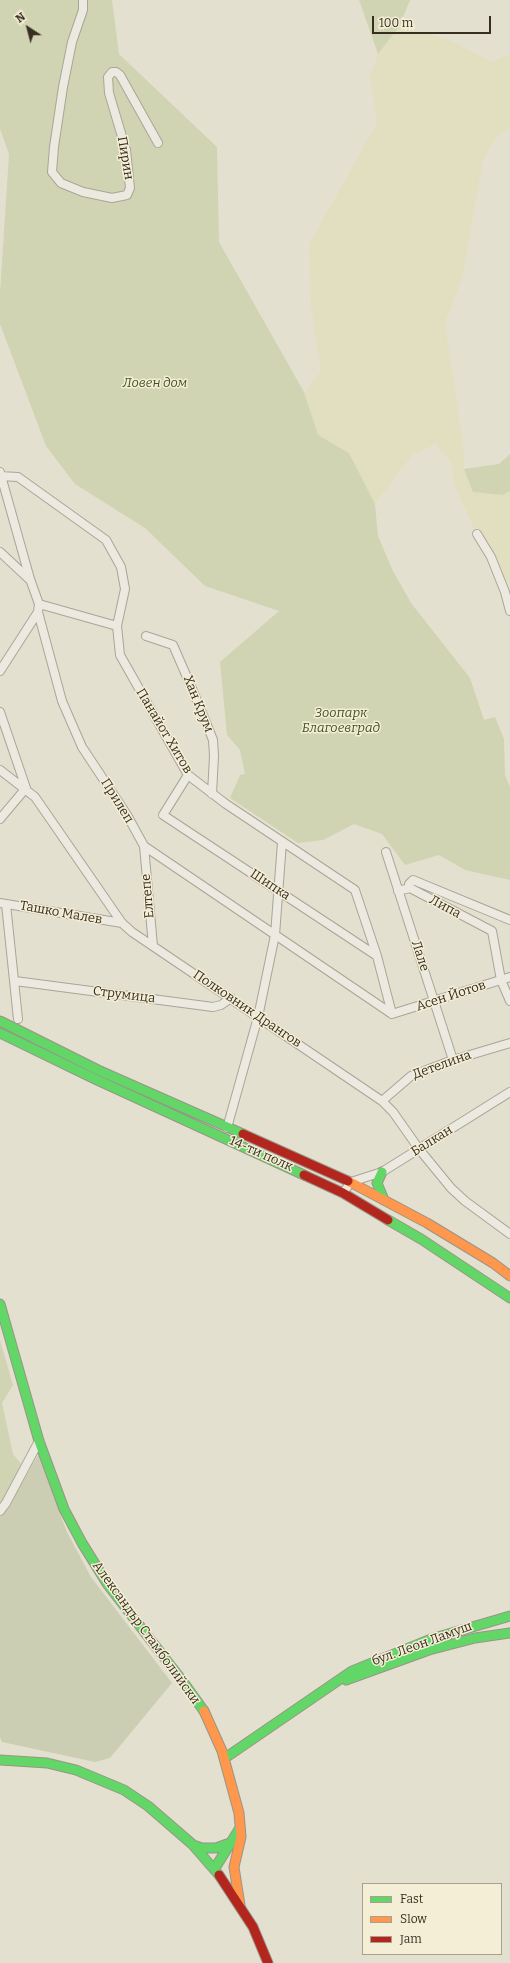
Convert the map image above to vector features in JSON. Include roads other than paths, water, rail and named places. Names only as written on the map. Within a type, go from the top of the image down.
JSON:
[{"type":"street","name":"Пирин","points":[[82,0],[83,10],[72,42],[65,80],[54,146],[52,172],[61,183],[83,192],[112,198],[127,195],[130,188],[126,150],[109,93],[108,77],[112,72],[116,72],[120,75],[158,144]]},
{"type":"street","name":"Прилеп","points":[[0,474],[62,700],[82,747],[127,815],[144,846],[392,1014]]},
{"type":"street","name":"Панайот Хитов","points":[[0,474],[18,477],[106,540],[120,567],[125,589],[117,626],[120,655],[188,775],[212,794],[355,890],[377,956],[392,1014]]},
{"type":"street","points":[[477,534],[491,557],[500,578],[510,611]]},
{"type":"street","points":[[0,552],[30,579]]},
{"type":"street","points":[[0,671],[38,608],[117,626]]},
{"type":"street","name":"Хан Крум","points":[[146,636],[173,645],[193,691],[212,740],[214,771],[212,794]]},
{"type":"street","points":[[0,712],[26,788],[0,819]]},
{"type":"street","name":"Полковник Дрангов","points":[[0,770],[26,788],[45,809],[122,923],[153,946],[337,1069],[382,1101],[393,1112],[419,1149],[460,1197],[510,1234]]},
{"type":"street","name":"Шипка","points":[[188,775],[163,815],[377,956]]},
{"type":"street","points":[[227,1128],[258,1017],[275,935],[282,842]]},
{"type":"street","name":"Елтепе","points":[[144,846],[153,946]]},
{"type":"street","name":"Лале","points":[[386,852],[454,1060]]},
{"type":"street","points":[[398,891],[410,888],[409,884],[413,880],[510,920]]},
{"type":"street","name":"Липа","points":[[410,888],[492,931],[501,980]]},
{"type":"street","points":[[3,903],[15,981],[18,1019]]},
{"type":"street","name":"Ташко Малев","points":[[3,903],[122,923]]},
{"type":"street","name":"Асен Йотов","points":[[392,1014],[510,977]]},
{"type":"street","points":[[501,980],[510,1001]]},
{"type":"street","name":"Струмица","points":[[15,981],[213,1007],[221,1005],[231,998]]},
{"type":"street","name":"14-ти полк","points":[[0,1021],[98,1070],[351,1182],[427,1223],[493,1263],[510,1276]]},
{"type":"street","name":"14-ти полк","points":[[0,1033],[95,1079],[343,1193],[421,1239],[510,1298]]},
{"type":"street","name":"Детелина","points":[[382,1101],[410,1076],[454,1060],[510,1043]]},
{"type":"street","name":"Балкан","points":[[351,1182],[382,1172],[510,1092]]},
{"type":"street","points":[[382,1172],[377,1183],[384,1200]]},
{"type":"street","points":[[343,1193],[351,1182]]},
{"type":"street","name":"Александър Стамболийски","points":[[0,1304],[39,1441],[64,1509],[82,1543],[108,1585],[181,1679],[203,1710],[215,1732],[225,1758],[235,1794],[240,1828],[240,1842],[236,1854],[235,1880],[240,1905]]},
{"type":"street","points":[[0,1511],[6,1503],[39,1441]]},
{"type":"street","name":"бул. Леон Ламуш","points":[[225,1758],[352,1671],[398,1651],[463,1628],[510,1616]]},
{"type":"street","name":"бул. Леон Ламуш","points":[[337,1682],[355,1678],[429,1650],[475,1638],[510,1633]]},
{"type":"street","points":[[0,1760],[47,1763],[76,1770],[124,1790],[148,1806],[192,1844],[215,1868],[253,1927],[268,1963]]},
{"type":"street","points":[[215,1868],[240,1828]]},
{"type":"street","points":[[192,1844],[202,1848],[216,1848],[232,1842]]},
{"type":"street","points":[[215,1868],[223,1865],[236,1854]]},
{"type":"park label","name":"Ловен дом","points":[[155,383]]},
{"type":"park label","name":"Зоопарк Благоевград","points":[[341,720]]}]
